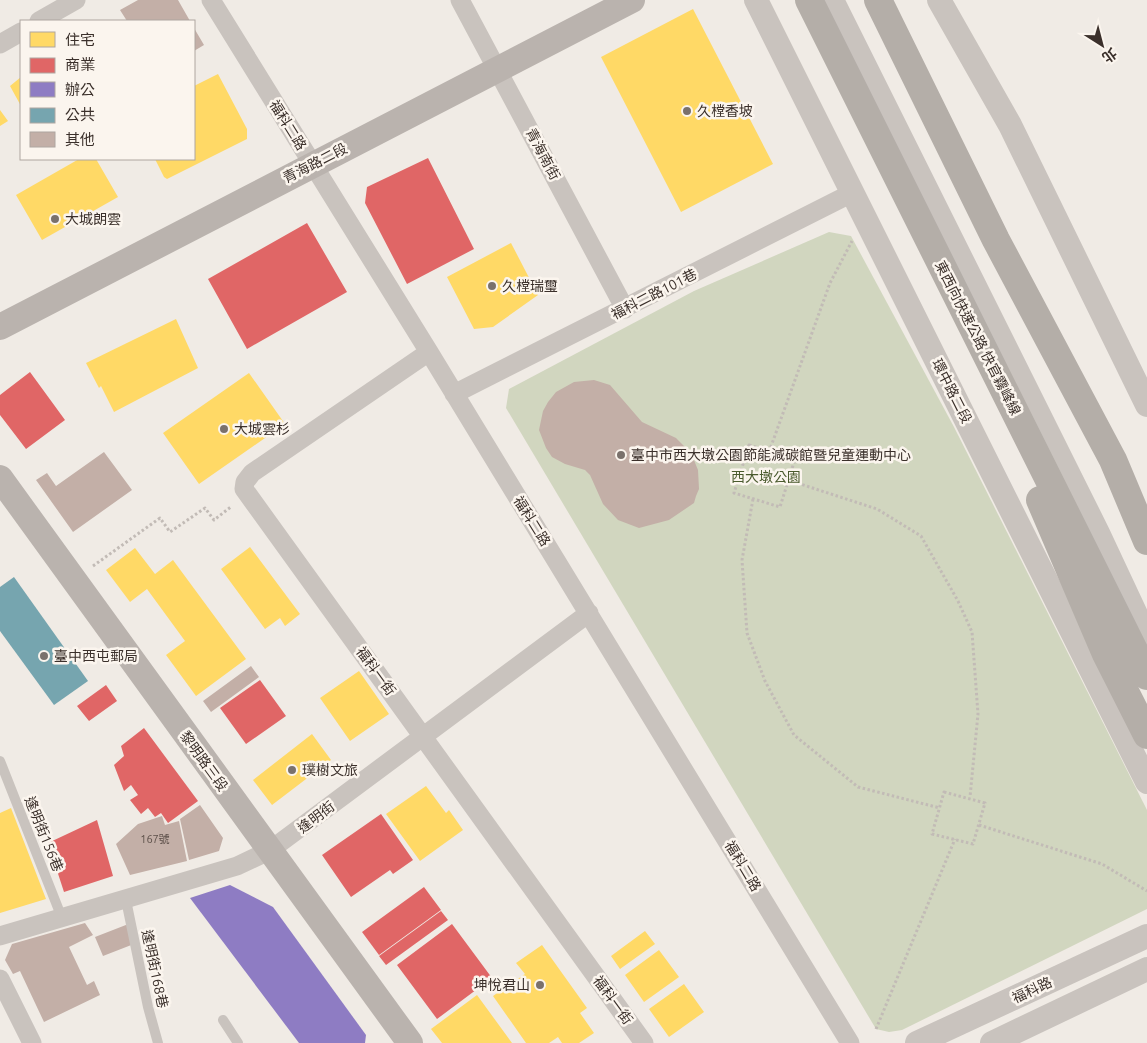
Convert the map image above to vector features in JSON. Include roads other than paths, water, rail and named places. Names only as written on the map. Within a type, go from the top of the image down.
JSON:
[{"type":"highway","name":"東西向快速公路 快官霧峰線","points":[[809,0],[1147,676]]},
{"type":"highway","points":[[878,0],[996,240],[1113,460],[1147,541]]},
{"type":"highway","points":[[984,351],[1040,501],[1106,654],[1147,735]]},
{"type":"highway","points":[[1113,460],[1147,507]]},
{"type":"main road","name":"青海路二段","points":[[0,328],[632,0]]},
{"type":"main road","name":"黎明路三段","points":[[0,478],[407,1042]]},
{"type":"street","points":[[41,20],[76,0]]},
{"type":"street","name":"福科二路","points":[[211,0],[589,613],[850,1043]]},
{"type":"street","name":"青海南街","points":[[460,0],[499,69],[625,309]]},
{"type":"street","name":"環中路二段","points":[[756,0],[1147,782]]},
{"type":"street","points":[[832,0],[1089,516],[1147,638]]},
{"type":"street","points":[[850,0],[1147,606]]},
{"type":"street","points":[[939,0],[1010,125],[1147,405]]},
{"type":"street","points":[[0,44],[20,33]]},
{"type":"street","name":"福科二路101巷","points":[[454,394],[852,193]]},
{"type":"street","name":"福科一街","points":[[428,352],[252,473],[245,482],[244,489],[247,496],[424,736],[644,1043]]},
{"type":"street","name":"逢明街","points":[[0,936],[237,866],[269,851],[589,613]]},
{"type":"street","name":"福科路","points":[[917,1043],[1147,936]]},
{"type":"street","points":[[992,1043],[1147,969]]},
{"type":"street","points":[[0,979],[32,1043]]},
{"type":"lane","name":"逢明街156巷","points":[[0,761],[62,918]]},
{"type":"lane","name":"逢明街168巷","points":[[126,900],[148,1008],[158,1043]]},
{"type":"lane","points":[[223,1020],[238,1043]]},
{"type":"place","name":"久樘香坡","points":[[687,111]]},
{"type":"place","name":"大城朗雲","points":[[55,219]]},
{"type":"place","name":"久樘瑞璽","points":[[492,286]]},
{"type":"place","name":"大城雲杉","points":[[224,429]]},
{"type":"place","name":"臺中市西大墩公園節能減碳館暨兒童運動中心","points":[[621,455]]},
{"type":"place","name":"臺中西屯郵局","points":[[44,656]]},
{"type":"place","name":"璞樹文旅","points":[[292,770]]},
{"type":"place","name":"坤悅君山","points":[[540,985]]},
{"type":"park label","name":"西大墩公園","points":[[766,477]]}]
